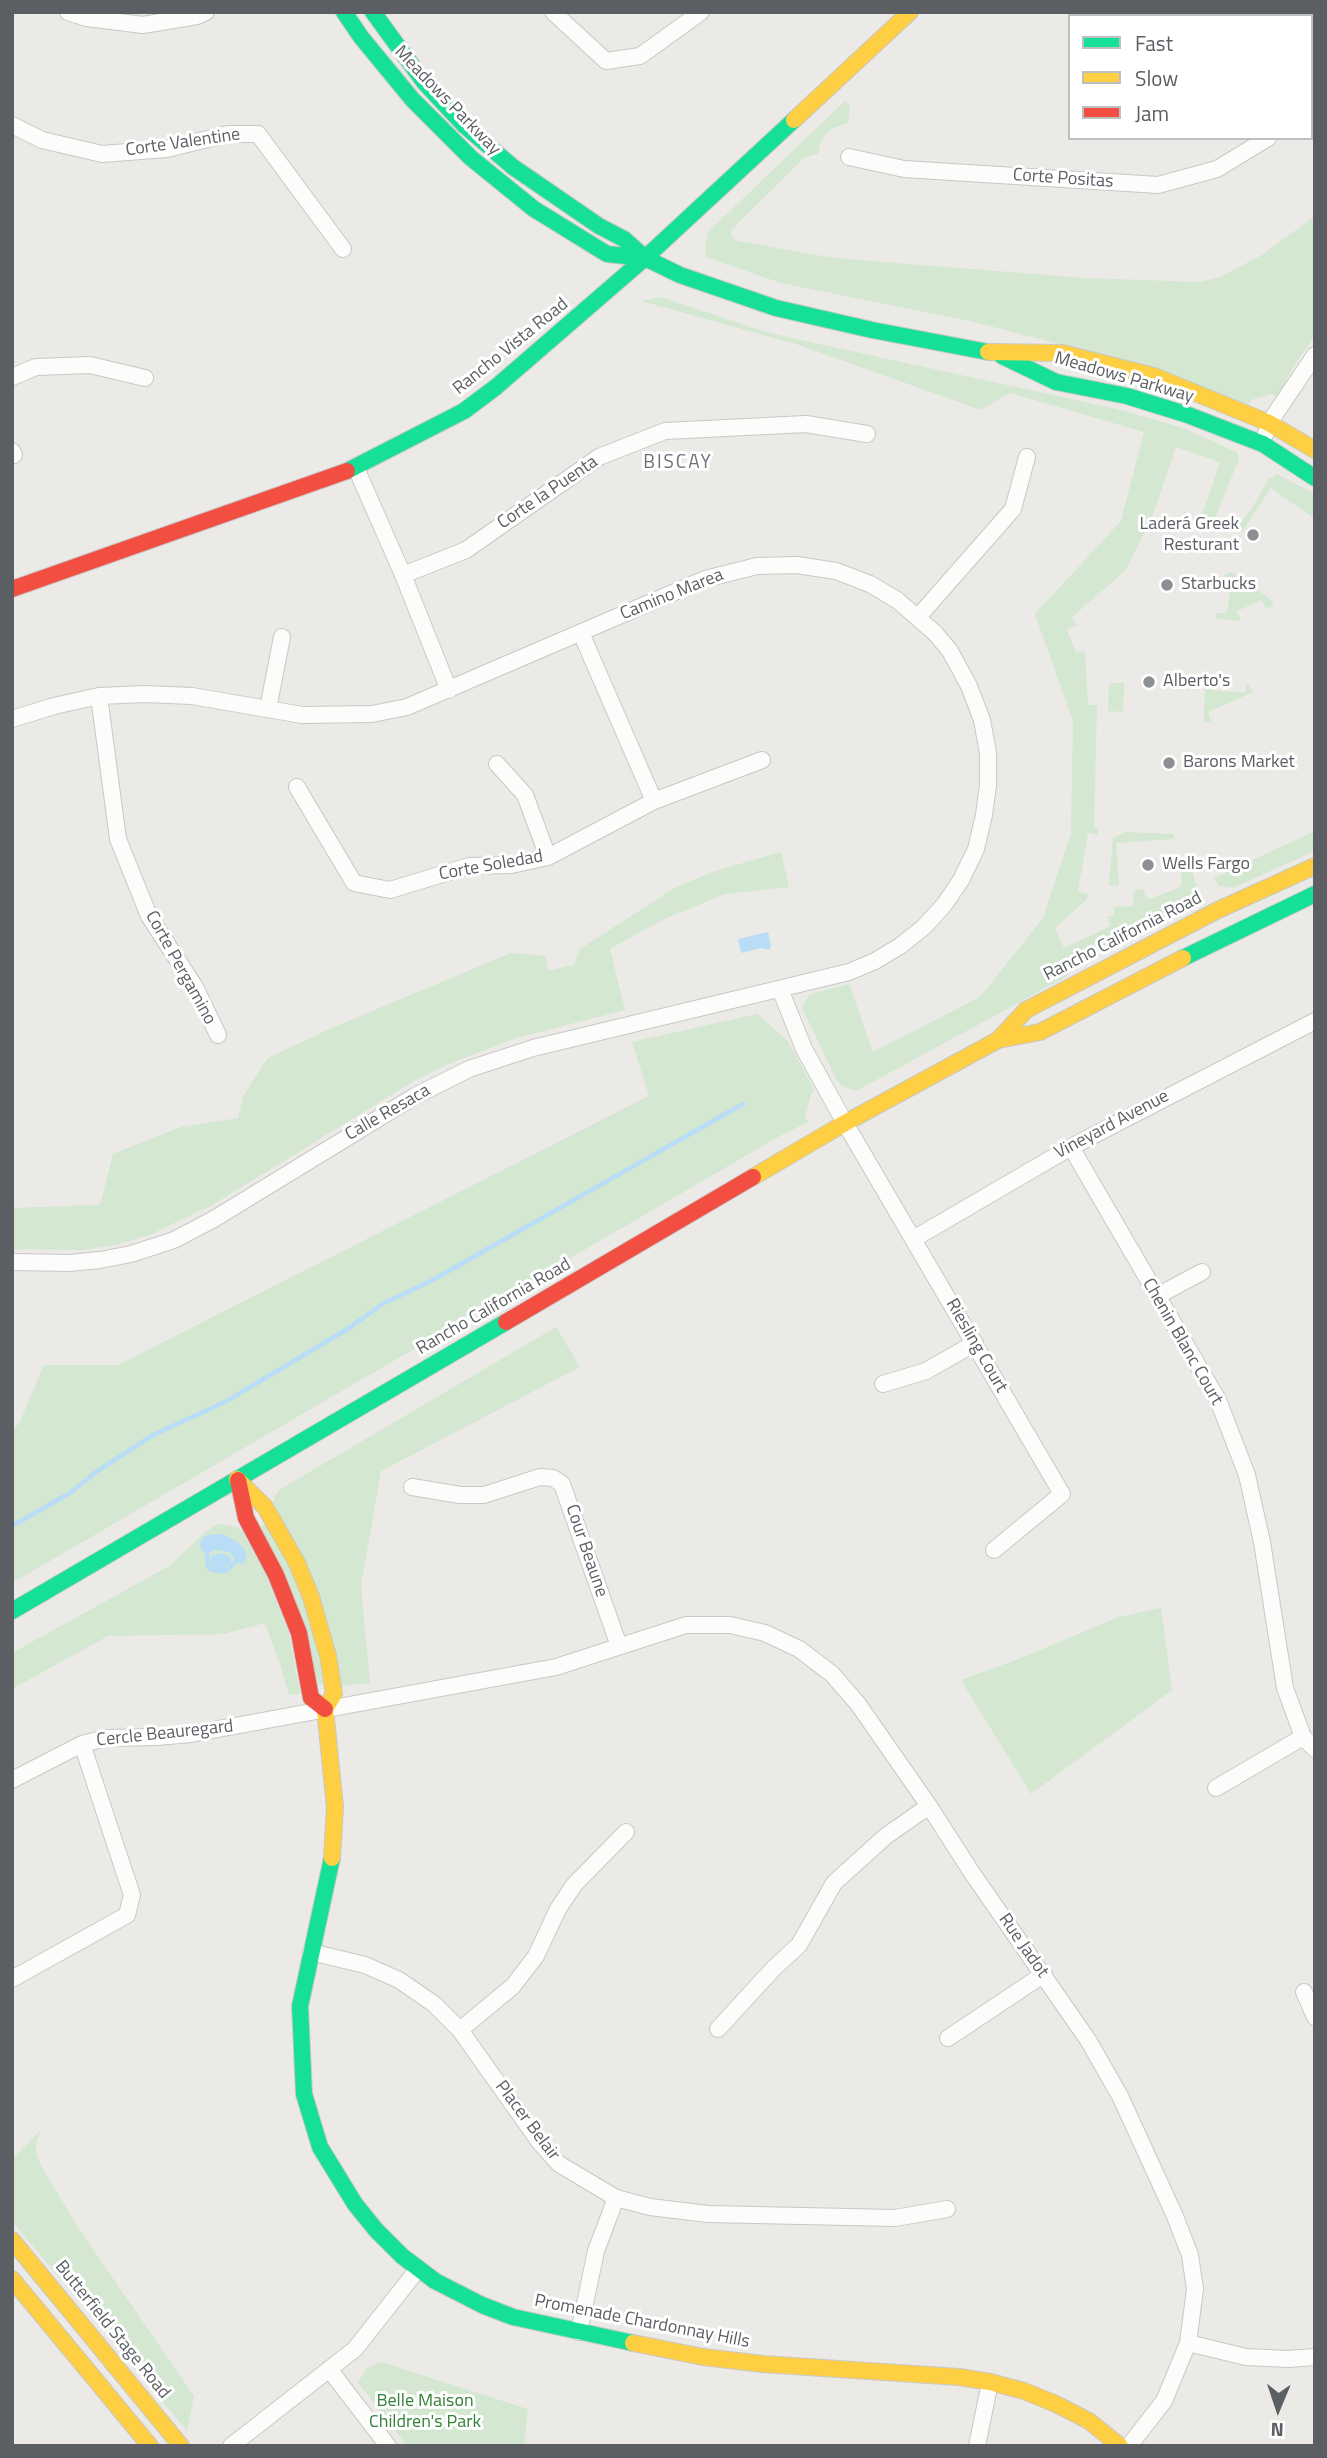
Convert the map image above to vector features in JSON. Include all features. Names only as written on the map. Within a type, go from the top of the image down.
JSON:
[{"type":"main road","name":"Meadows Parkway","points":[[344,12],[412,99],[471,158],[534,209],[607,254],[645,258]]},
{"type":"main road","name":"Meadows Parkway","points":[[373,12],[424,82],[465,126],[513,167],[599,226],[624,239],[645,258],[680,275],[776,308],[872,330],[996,354],[1062,353],[1154,376],[1269,423],[1315,450]]},
{"type":"main road","name":"Rancho Vista Road","points":[[12,589],[356,468],[464,411],[496,387],[645,258],[910,12]]},
{"type":"main road","name":"Meadows Parkway","points":[[996,354],[1056,382],[1127,396],[1188,415],[1263,444],[1315,478]]},
{"type":"main road","name":"Rancho California Road","points":[[998,1040],[1026,1010],[1218,910],[1315,866]]},
{"type":"main road","name":"Rancho California Road","points":[[12,1611],[845,1122],[998,1040],[1040,1031],[1315,894]]},
{"type":"main road","points":[[1106,997],[1125,976],[1209,932],[1218,910]]},
{"type":"main road","name":"Promenade Chardonnay Hills","points":[[237,1479],[246,1518],[276,1575],[299,1633],[312,1698],[325,1709]]},
{"type":"main road","name":"Promenade Chardonnay Hills","points":[[237,1479],[265,1507],[298,1563],[312,1597],[326,1647],[334,1694],[325,1709],[335,1807],[333,1852],[300,2006],[304,2094],[320,2147],[376,2230],[418,2269],[457,2294],[513,2316],[704,2357],[763,2364],[959,2377],[990,2382],[1024,2391],[1056,2404],[1089,2421],[1120,2446]]},
{"type":"main road","name":"Butterfield Stage Road","points":[[12,2240],[181,2446]]},
{"type":"main road","points":[[12,2279],[150,2446]]},
{"type":"street","points":[[68,12],[87,18],[143,25],[199,14]]},
{"type":"street","points":[[554,12],[606,61],[640,56],[701,12]]},
{"type":"street","name":"Corte Valentine","points":[[12,124],[42,140],[102,154],[167,149],[228,134],[258,134],[343,249]]},
{"type":"street","name":"Corte Positas","points":[[849,158],[904,169],[1158,185],[1217,169],[1265,140]]},
{"type":"street","points":[[1263,444],[1269,423],[1315,355]]},
{"type":"street","points":[[12,377],[36,368],[90,365],[145,378]]},
{"type":"street","name":"Corte la Puenta","points":[[403,575],[466,550],[599,457],[665,431],[806,424],[867,434]]},
{"type":"street","points":[[918,617],[1013,509],[1027,457]]},
{"type":"street","points":[[356,468],[449,690]]},
{"type":"street","name":"Camino Marea","points":[[12,719],[99,696],[145,694],[192,696],[302,715],[372,714],[407,707],[449,690],[705,579],[757,566],[797,565],[836,571],[870,584],[918,617],[950,651],[970,686],[982,720],[988,753],[985,816],[976,849],[961,880],[944,905],[924,927],[875,961],[849,972],[780,989]]},
{"type":"street","points":[[581,633],[654,801]]},
{"type":"street","points":[[268,709],[282,637]]},
{"type":"street","name":"Corte Pergamino","points":[[99,696],[118,839],[149,916],[195,987],[218,1035]]},
{"type":"street","name":"Corte Soledad","points":[[298,788],[354,883],[390,890],[469,866],[511,865],[548,858],[654,801],[762,761]]},
{"type":"street","points":[[497,764],[525,795],[548,858]]},
{"type":"street","name":"Riesling Court","points":[[780,989],[804,1049],[1062,1494],[994,1550]]},
{"type":"street","name":"Calle Resaca","points":[[12,1262],[69,1263],[100,1260],[131,1254],[174,1240],[226,1212],[415,1096],[469,1069],[533,1048],[780,989]]},
{"type":"street","name":"Vineyard Avenue","points":[[915,1238],[1071,1147],[1315,1021]]},
{"type":"street","name":"Chenin Blanc Court","points":[[1071,1147],[1218,1400],[1247,1475],[1262,1542],[1285,1688],[1303,1737],[1315,1749]]},
{"type":"street","points":[[1157,1296],[1202,1272]]},
{"type":"street","points":[[883,1384],[926,1371],[975,1343]]},
{"type":"street","name":"Cour Beaune","points":[[412,1487],[460,1495],[484,1495],[540,1477],[553,1478],[562,1484],[619,1646]]},
{"type":"street","name":"Rue Jadot","points":[[619,1646],[686,1625],[730,1625],[765,1633],[799,1649],[832,1674],[858,1704],[1087,2040],[1120,2096],[1186,2245],[1195,2289],[1188,2343],[1164,2401],[1129,2446]]},
{"type":"street","name":"Cercle Beauregard","points":[[12,1780],[82,1744],[106,1738],[191,1734],[556,1667],[619,1646]]},
{"type":"street","points":[[1216,1788],[1303,1737]]},
{"type":"street","points":[[12,1979],[127,1915],[132,1895],[82,1744]]},
{"type":"street","points":[[718,2029],[799,1945],[834,1883],[886,1836],[929,1806]]},
{"type":"street","points":[[460,2030],[513,1986],[536,1956],[558,1909],[574,1885],[626,1832]]},
{"type":"street","name":"Placer Belair","points":[[311,1952],[365,1965],[399,1980],[434,2004],[460,2030],[541,2144],[559,2164],[616,2198],[650,2207],[708,2214],[895,2218],[947,2209]]},
{"type":"street","points":[[948,2038],[1044,1974]]},
{"type":"street","points":[[1304,1992],[1315,2017]]},
{"type":"street","points":[[579,2332],[596,2251],[616,2198]]},
{"type":"street","points":[[231,2446],[355,2349],[418,2269]]},
{"type":"street","points":[[1188,2343],[1246,2357],[1315,2357]]},
{"type":"street","points":[[329,2369],[388,2446]]},
{"type":"street","points":[[978,2446],[990,2382]]},
{"type":"green space","points":[[845,101],[850,105],[848,123],[833,128],[825,135],[818,154],[805,157],[731,230],[737,241],[833,258],[1084,278],[1201,282],[1220,277],[1262,255],[1315,216],[1315,336],[1295,364],[1277,397],[1272,394],[1251,400],[1248,405],[1156,369],[970,321],[781,283],[706,257],[708,232]]},
{"type":"green space","points":[[661,297],[769,333],[1121,410],[1183,428],[1238,453],[1239,459],[1209,532],[1198,527],[1220,462],[1176,447],[1152,518],[1125,571],[1072,617],[1077,625],[1067,630],[1076,653],[1085,651],[1088,705],[1097,705],[1094,827],[1099,829],[1097,835],[1088,833],[1078,891],[1088,894],[1086,900],[1055,928],[1064,948],[1111,926],[1108,916],[1113,916],[1114,907],[1133,906],[1134,890],[1144,889],[1149,899],[1179,888],[1182,882],[1181,869],[1191,868],[1201,899],[1199,904],[1155,928],[1126,934],[1095,951],[1064,978],[856,1091],[842,1086],[836,1079],[802,1008],[810,994],[849,984],[873,1052],[980,997],[1043,918],[1071,833],[1073,721],[1035,614],[1121,521],[1144,432],[1010,393],[981,410],[796,344],[641,301]]},
{"type":"green space","points":[[1277,474],[1315,494],[1315,519],[1271,488],[1242,532],[1234,531],[1269,479]]},
{"type":"green space","points":[[1230,572],[1240,577],[1235,587],[1244,593],[1252,585],[1272,601],[1273,607],[1266,608],[1262,600],[1237,611],[1239,621],[1216,618],[1217,613],[1227,613],[1231,587],[1221,585],[1224,575]]},
{"type":"green space","points":[[1207,679],[1211,680],[1211,690],[1245,693],[1247,682],[1253,692],[1208,712],[1211,722],[1204,723]]},
{"type":"green space","points":[[1109,683],[1124,683],[1123,712],[1108,711]]},
{"type":"green space","points":[[1315,831],[1315,851],[1233,888],[1219,886],[1214,878]]},
{"type":"green space","points":[[1126,832],[1174,834],[1174,839],[1116,843],[1119,885],[1109,886],[1113,838]]},
{"type":"green space","points":[[781,852],[789,887],[725,894],[664,919],[610,949],[625,1010],[516,1038],[446,1065],[412,1082],[214,1204],[152,1234],[119,1244],[84,1250],[12,1249],[12,1208],[100,1205],[113,1154],[181,1127],[238,1118],[243,1096],[268,1058],[334,1027],[511,953],[546,956],[548,971],[574,965],[580,949],[673,889],[712,872]]},
{"type":"green space","points":[[757,1014],[787,1040],[815,1091],[811,1094],[805,1117],[808,1122],[12,1583],[12,1429],[19,1424],[44,1365],[118,1365],[649,1096],[632,1042]]},
{"type":"green space","points":[[556,1327],[580,1367],[381,1471],[361,1585],[370,1683],[339,1686],[272,1508],[274,1497],[279,1490]]},
{"type":"green space","points":[[218,1524],[237,1527],[242,1531],[267,1578],[289,1634],[300,1694],[289,1695],[265,1623],[223,1634],[108,1636],[12,1689],[12,1653],[171,1565],[205,1532]]},
{"type":"green space","points":[[267,1525],[286,1557],[314,1629],[323,1684],[321,1685],[261,1527]]},
{"type":"green space","points":[[1161,1608],[1172,1690],[1031,1794],[961,1680],[1119,1617]]},
{"type":"green space","points":[[41,2130],[36,2152],[40,2164],[81,2232],[194,2396],[187,2431],[12,2221],[12,2159]]},
{"type":"green space","name":"Belle Maison Children's Park","points":[[381,2362],[528,2409],[524,2446],[407,2446],[358,2382],[367,2368]]},
{"type":"water","points":[[768,932],[771,945],[769,950],[761,948],[741,953],[738,939]]},
{"type":"water","points":[[223,1534],[238,1542],[244,1549],[247,1554],[243,1564],[238,1563],[225,1551],[207,1553],[201,1550],[200,1543],[203,1538]]},
{"type":"water","points":[[222,1553],[231,1558],[231,1562],[225,1567],[227,1572],[222,1574],[209,1571],[207,1568],[211,1564],[211,1556]]},
{"type":"waterway","points":[[12,1526],[70,1493],[96,1472],[153,1435],[225,1402],[349,1328],[384,1303],[431,1281],[743,1104]]},
{"type":"waterway","points":[[207,1553],[208,1566]]},
{"type":"waterway","points":[[227,1570],[236,1561]]},
{"type":"traffic: fast","points":[[344,12],[412,99],[471,158],[534,209],[607,254],[645,258]]},
{"type":"traffic: fast","points":[[373,12],[424,82],[465,126],[513,167],[599,226],[624,239],[645,258],[680,275],[776,308],[988,352]]},
{"type":"traffic: fast","points":[[347,471],[464,411],[496,387],[645,258],[794,120]]},
{"type":"traffic: fast","points":[[1002,356],[1056,382],[1127,396],[1188,415],[1263,444],[1315,478]]},
{"type":"traffic: fast","points":[[1183,958],[1315,894]]},
{"type":"traffic: fast","points":[[12,1611],[506,1322]]},
{"type":"traffic: fast","points":[[332,1858],[300,2006],[304,2094],[320,2147],[355,2204],[402,2256],[435,2281],[482,2305],[513,2317],[633,2343]]},
{"type":"traffic: slow","points":[[794,120],[910,12]]},
{"type":"traffic: slow","points":[[988,352],[1062,353],[1154,376],[1269,423],[1315,450]]},
{"type":"traffic: slow","points":[[998,1040],[1026,1010],[1218,910],[1315,866]]},
{"type":"traffic: slow","points":[[753,1177],[845,1123],[998,1040],[1040,1032],[1183,958]]},
{"type":"traffic: slow","points":[[237,1479],[265,1507],[297,1563],[311,1597],[328,1656],[334,1694],[325,1709],[335,1807],[332,1858]]},
{"type":"traffic: slow","points":[[12,2240],[181,2446]]},
{"type":"traffic: slow","points":[[12,2279],[150,2446]]},
{"type":"traffic: slow","points":[[633,2343],[703,2357],[763,2364],[959,2377],[990,2382],[1024,2391],[1056,2404],[1089,2421],[1120,2446]]},
{"type":"traffic: jam","points":[[12,589],[347,471]]},
{"type":"traffic: jam","points":[[506,1322],[753,1177]]},
{"type":"traffic: jam","points":[[238,1480],[246,1518],[276,1575],[299,1633],[311,1698],[325,1709]]},
{"type":"place","name":"Laderá Greek Resturant","points":[[1253,535]]},
{"type":"place","name":"Starbucks","points":[[1167,585]]},
{"type":"place","name":"Alberto's","points":[[1149,682]]},
{"type":"place","name":"Barons Market","points":[[1169,763]]},
{"type":"place","name":"Wells Fargo","points":[[1148,865]]},
{"type":"district","name":"BISCAY","points":[[678,463]]}]
